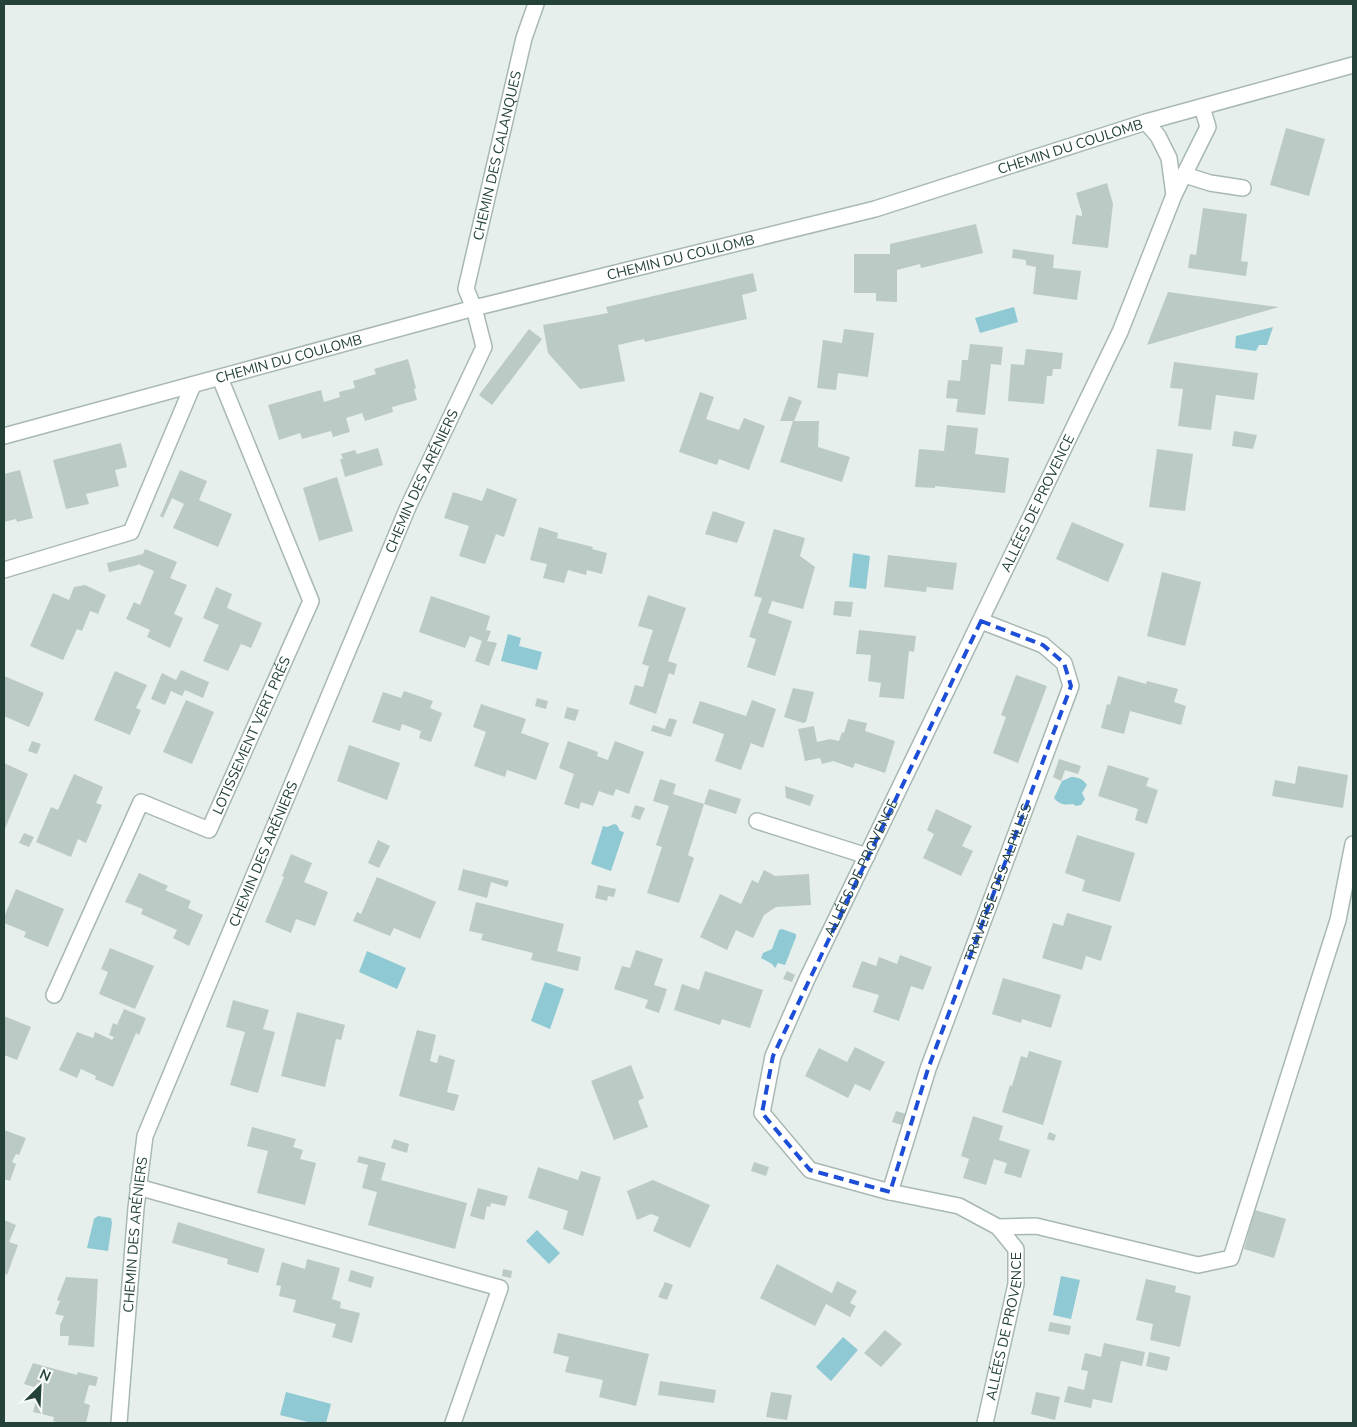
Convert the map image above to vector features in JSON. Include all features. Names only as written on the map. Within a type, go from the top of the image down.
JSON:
[{"type":"street","name":"CHEMIN DES CALANQUES","points":[[474,308],[466,289],[524,38],[536,4]]},
{"type":"street","name":"CHEMIN DU COULOMB","points":[[4,436],[474,308],[875,209],[1146,122],[1353,65]]},
{"type":"street","name":"ALLÉES DE PROVENCE","points":[[985,1423],[1016,1284],[1016,1249],[998,1227],[959,1206],[890,1192],[810,1170],[762,1113],[773,1056],[807,979],[1120,332],[1174,194],[1208,127],[1202,107]]},
{"type":"street","name":"ALLÉES DE PROVENCE","points":[[1146,122],[1158,136],[1169,158],[1174,194]]},
{"type":"street","points":[[1185,174],[1210,184],[1243,188]]},
{"type":"street","name":"CHEMIN DES ARÉNIERS","points":[[118,1423],[138,1187],[145,1136],[408,507],[484,347],[474,308]]},
{"type":"street","name":"LOTISSEMENT VERT PRÉS","points":[[54,995],[141,802],[209,830],[311,601],[220,378]]},
{"type":"street","points":[[4,570],[131,532],[193,385]]},
{"type":"street","name":"TRAVERSE DES ALPILLES","points":[[890,1192],[928,1069],[1071,686],[1064,663],[1043,645],[981,621]]},
{"type":"street","points":[[757,821],[867,856]]},
{"type":"street","points":[[998,1227],[1036,1226],[1198,1265],[1232,1258],[1338,920],[1353,844]]},
{"type":"street","points":[[138,1187],[500,1288],[453,1423]]},
{"type":"highlighted area","points":[[981,621],[1043,645],[1064,663],[1071,686],[928,1069],[890,1192],[810,1170],[762,1113],[773,1056]]},
{"type":"water","points":[[1014,307],[1018,322],[980,333],[975,318]]},
{"type":"water","points":[[1273,327],[1267,345],[1259,345],[1256,351],[1235,348],[1236,336]]},
{"type":"water","points":[[853,553],[870,556],[866,589],[849,587]]},
{"type":"water","points":[[508,634],[521,638],[519,646],[542,652],[537,670],[501,661]]},
{"type":"water","points":[[1071,777],[1084,781],[1087,785],[1082,793],[1085,799],[1081,805],[1063,804],[1054,798],[1062,781]]},
{"type":"water","points":[[614,824],[617,825],[620,831],[624,832],[611,871],[591,864],[603,826],[607,827]]},
{"type":"water","points":[[782,929],[796,934],[796,937],[785,965],[778,963],[775,968],[772,964],[761,958],[763,953],[772,949],[779,930]]},
{"type":"water","points":[[367,951],[406,968],[397,989],[359,972]]},
{"type":"water","points":[[545,982],[564,989],[550,1029],[531,1021]]},
{"type":"water","points":[[98,1216],[111,1218],[108,1251],[87,1248],[94,1219]]},
{"type":"water","points":[[537,1230],[560,1253],[549,1264],[526,1241]]},
{"type":"water","points":[[1061,1276],[1080,1280],[1071,1319],[1053,1315]]},
{"type":"water","points":[[843,1337],[858,1350],[831,1381],[816,1367]]},
{"type":"water","points":[[286,1392],[331,1404],[326,1423],[312,1423],[280,1415]]},
{"type":"building","points":[[1286,128],[1325,139],[1309,196],[1270,185]]},
{"type":"building","points":[[1107,183],[1113,204],[1108,248],[1072,244],[1076,215],[1082,216],[1076,193]]},
{"type":"building","points":[[1203,208],[1247,214],[1241,261],[1248,262],[1246,276],[1188,268],[1190,254],[1196,255]]},
{"type":"building","points":[[976,224],[983,253],[921,268],[920,264],[897,270],[897,302],[876,301],[876,293],[854,293],[854,254],[890,254],[890,244]]},
{"type":"building","points":[[1013,249],[1054,255],[1053,268],[1081,271],[1077,300],[1033,294],[1036,267],[1026,265],[1026,260],[1012,258]]},
{"type":"building","points":[[753,273],[757,291],[742,295],[747,319],[645,342],[644,339],[618,345],[625,381],[580,389],[548,353],[543,325],[608,313],[606,307]]},
{"type":"building","points":[[1168,292],[1255,304],[1279,307],[1147,345]]},
{"type":"building","points":[[529,329],[542,339],[492,405],[479,395]]},
{"type":"building","points":[[844,329],[874,333],[868,377],[838,373],[836,390],[817,388],[823,340],[842,343]]},
{"type":"building","points":[[970,344],[1003,347],[1001,365],[991,364],[985,415],[956,412],[958,399],[946,398],[948,380],[960,381],[962,360],[968,360]]},
{"type":"building","points":[[1026,349],[1063,353],[1061,369],[1053,369],[1052,376],[1047,376],[1044,404],[1008,401],[1011,364],[1024,365]]},
{"type":"building","points":[[408,359],[416,388],[414,389],[417,400],[392,407],[393,412],[365,421],[362,413],[346,418],[350,432],[333,437],[331,431],[302,439],[300,433],[279,440],[268,405],[321,390],[324,402],[340,397],[339,392],[355,388],[353,381],[376,374],[374,369]]},
{"type":"building","points":[[1174,362],[1258,373],[1254,400],[1216,395],[1211,430],[1178,426],[1183,389],[1170,388]]},
{"type":"building","points":[[700,392],[714,397],[706,419],[739,430],[744,418],[765,426],[749,470],[719,459],[717,465],[679,452]]},
{"type":"building","points":[[789,396],[802,401],[794,421],[780,421]]},
{"type":"building","points":[[793,421],[819,421],[818,447],[850,457],[842,482],[780,462]]},
{"type":"building","points":[[947,425],[978,428],[975,454],[1009,458],[1005,493],[935,486],[935,488],[915,487],[919,449],[944,451]]},
{"type":"building","points":[[1234,431],[1257,435],[1253,449],[1232,446]]},
{"type":"building","points":[[121,443],[127,467],[115,470],[119,486],[86,494],[89,504],[66,509],[53,460]]},
{"type":"building","points":[[378,448],[383,465],[345,477],[340,459],[343,459],[341,454],[355,450],[357,454]]},
{"type":"building","points":[[1157,449],[1193,454],[1185,511],[1149,507]]},
{"type":"building","points":[[20,470],[33,518],[17,522],[16,519],[4,522],[4,474]]},
{"type":"building","points":[[180,470],[207,481],[199,500],[232,514],[218,547],[173,528],[184,504],[172,498],[163,518],[160,516]]},
{"type":"building","points":[[337,477],[353,531],[319,541],[303,488]]},
{"type":"building","points":[[487,488],[517,499],[504,537],[496,534],[485,564],[459,556],[469,526],[444,518],[453,492],[482,501]]},
{"type":"building","points":[[713,511],[745,522],[737,543],[705,534]]},
{"type":"building","points":[[1072,522],[1124,544],[1108,582],[1056,559]]},
{"type":"building","points":[[539,527],[558,533],[557,538],[593,547],[592,549],[607,553],[602,574],[587,570],[586,575],[568,570],[564,583],[543,578],[547,564],[530,560]]},
{"type":"building","points":[[774,529],[805,538],[800,556],[815,567],[803,609],[772,601],[768,613],[792,621],[775,676],[747,667],[756,639],[749,637],[762,598],[754,596]]},
{"type":"building","points":[[145,549],[177,562],[170,578],[187,585],[174,614],[183,618],[170,648],[147,637],[150,630],[126,619],[134,602],[140,605],[154,571],[138,564],[109,572],[107,563],[143,554]]},
{"type":"building","points":[[888,555],[957,563],[953,590],[927,587],[926,592],[884,587]]},
{"type":"building","points":[[1162,572],[1201,582],[1185,646],[1147,636]]},
{"type":"building","points":[[85,585],[106,595],[98,614],[90,611],[82,631],[77,629],[63,660],[30,646],[53,593],[69,600],[74,587]]},
{"type":"building","points":[[216,587],[232,594],[227,608],[262,623],[251,648],[241,644],[228,671],[203,661],[219,625],[203,618]]},
{"type":"building","points":[[648,595],[686,608],[668,661],[677,664],[674,675],[669,673],[656,714],[629,704],[635,685],[643,687],[649,666],[642,664],[653,630],[638,626]]},
{"type":"building","points":[[431,596],[490,616],[486,630],[491,631],[487,641],[497,643],[489,666],[475,661],[482,641],[470,636],[465,648],[419,632]]},
{"type":"building","points":[[835,601],[853,602],[851,617],[833,615]]},
{"type":"building","points":[[859,630],[916,636],[914,652],[909,651],[904,699],[879,697],[881,683],[868,681],[871,655],[856,654]]},
{"type":"building","points":[[181,670],[209,682],[203,698],[185,690],[182,696],[171,691],[165,705],[151,699],[162,673],[176,680]]},
{"type":"building","points":[[115,671],[147,685],[136,708],[141,710],[130,735],[94,720]]},
{"type":"building","points":[[1016,675],[1047,686],[1018,763],[993,753],[1006,717],[1001,715]]},
{"type":"building","points":[[4,676],[44,693],[29,727],[4,716]]},
{"type":"building","points":[[1118,676],[1146,684],[1147,681],[1178,689],[1174,702],[1186,706],[1181,725],[1130,711],[1124,734],[1101,728],[1107,704],[1110,705]]},
{"type":"building","points":[[793,688],[814,692],[806,722],[803,723],[784,717]]},
{"type":"building","points":[[404,691],[433,701],[430,708],[442,713],[431,742],[419,738],[421,731],[402,724],[400,731],[372,722],[383,692],[401,698]]},
{"type":"building","points":[[537,698],[548,701],[546,709],[535,706]]},
{"type":"building","points":[[186,700],[214,712],[192,764],[163,752]]},
{"type":"building","points":[[752,700],[776,709],[763,748],[751,743],[741,770],[715,761],[724,734],[692,723],[700,701],[746,716]]},
{"type":"building","points":[[481,704],[526,719],[521,733],[549,743],[536,780],[507,770],[505,777],[474,766],[486,732],[473,727]]},
{"type":"building","points":[[567,707],[579,710],[575,721],[564,718]]},
{"type":"building","points":[[669,718],[677,720],[671,737],[651,731],[653,725],[665,729]]},
{"type":"building","points":[[848,719],[867,723],[865,731],[895,741],[885,773],[855,763],[853,768],[833,761],[822,764],[820,758],[805,761],[798,729],[814,726],[817,742],[830,739],[839,741],[842,732],[844,733]]},
{"type":"building","points":[[32,741],[41,744],[37,754],[28,751]]},
{"type":"building","points":[[568,741],[598,752],[597,756],[608,760],[615,741],[644,752],[629,794],[616,789],[613,796],[599,791],[593,806],[581,802],[579,809],[564,804],[574,774],[559,768]]},
{"type":"building","points":[[349,745],[400,763],[387,800],[337,781]]},
{"type":"building","points":[[1059,759],[1081,766],[1078,774],[1065,770],[1061,781],[1053,777]]},
{"type":"building","points":[[4,763],[28,774],[4,831]]},
{"type":"building","points":[[1108,765],[1149,778],[1146,786],[1158,790],[1147,824],[1135,820],[1138,809],[1098,796]]},
{"type":"building","points":[[1298,766],[1348,775],[1343,808],[1272,796],[1275,780],[1295,784]]},
{"type":"building","points":[[74,774],[103,787],[96,803],[102,805],[86,843],[78,839],[71,857],[36,842],[51,807],[58,810]]},
{"type":"building","points":[[660,779],[676,784],[673,794],[704,804],[688,855],[694,858],[679,903],[647,893],[662,847],[656,845],[669,806],[653,801]]},
{"type":"building","points":[[785,786],[814,795],[810,806],[786,798]]},
{"type":"building","points":[[709,789],[741,799],[736,814],[704,804]]},
{"type":"building","points":[[635,805],[645,808],[640,820],[631,817]]},
{"type":"building","points":[[936,809],[972,826],[962,846],[973,851],[961,876],[923,858],[934,834],[927,830]]},
{"type":"building","points":[[24,833],[34,837],[29,847],[19,843]]},
{"type":"building","points":[[1077,835],[1135,853],[1120,902],[1082,891],[1085,880],[1065,873]]},
{"type":"building","points":[[378,840],[390,846],[379,868],[368,863]]},
{"type":"building","points":[[291,854],[312,863],[304,882],[328,892],[315,926],[296,919],[291,933],[265,922],[284,877],[282,876]]},
{"type":"building","points":[[463,869],[509,881],[507,887],[491,882],[487,898],[458,890]]},
{"type":"building","points":[[764,870],[775,876],[809,874],[811,905],[776,907],[764,915],[753,938],[736,930],[727,950],[700,937],[720,894],[741,904],[752,880],[758,883]]},
{"type":"building","points":[[139,873],[168,886],[165,890],[191,901],[188,908],[203,915],[189,946],[173,938],[177,930],[141,914],[143,909],[125,902]]},
{"type":"building","points":[[377,877],[436,902],[420,939],[394,928],[390,936],[353,921],[357,912],[361,914]]},
{"type":"building","points":[[598,885],[616,889],[614,897],[608,896],[607,901],[595,898]]},
{"type":"building","points":[[16,889],[64,909],[48,947],[24,937],[26,932],[4,923],[4,917]]},
{"type":"building","points":[[476,902],[564,924],[557,951],[581,957],[578,971],[531,960],[533,953],[481,940],[483,934],[469,931]]},
{"type":"building","points":[[1067,913],[1112,926],[1101,961],[1086,956],[1082,970],[1042,958],[1053,923],[1063,926]]},
{"type":"building","points":[[110,948],[154,966],[135,1009],[99,994],[108,972],[101,969]]},
{"type":"building","points":[[636,950],[663,959],[654,985],[667,989],[659,1013],[645,1008],[648,1000],[614,989],[622,966],[630,968]]},
{"type":"building","points":[[900,955],[932,967],[923,990],[911,986],[899,1021],[873,1012],[879,995],[852,987],[862,961],[876,966],[879,957],[897,964]]},
{"type":"building","points":[[705,971],[763,990],[750,1028],[722,1019],[720,1025],[674,1010],[682,984],[699,990]]},
{"type":"building","points":[[787,971],[795,975],[792,982],[783,979]]},
{"type":"building","points":[[1003,978],[1061,995],[1051,1028],[1022,1019],[1021,1023],[992,1014]]},
{"type":"building","points":[[233,1000],[269,1010],[263,1029],[275,1032],[258,1093],[230,1085],[245,1032],[226,1027]]},
{"type":"building","points":[[124,1009],[146,1018],[139,1035],[136,1033],[113,1087],[95,1079],[96,1076],[81,1069],[77,1078],[59,1070],[77,1032],[93,1038],[95,1032],[112,1040],[114,1037],[109,1035],[113,1023],[117,1025]]},
{"type":"building","points":[[297,1012],[345,1025],[341,1040],[336,1039],[325,1087],[281,1076]]},
{"type":"building","points":[[4,1016],[31,1027],[17,1060],[4,1055]]},
{"type":"building","points":[[417,1030],[436,1035],[430,1061],[437,1063],[439,1055],[455,1060],[447,1092],[459,1095],[454,1111],[399,1096]]},
{"type":"building","points":[[855,1047],[885,1062],[870,1091],[855,1084],[848,1098],[805,1076],[819,1048],[847,1062]]},
{"type":"building","points":[[1029,1051],[1062,1061],[1043,1125],[1002,1112],[1021,1056],[1027,1058]]},
{"type":"building","points":[[631,1065],[644,1098],[638,1101],[648,1127],[614,1140],[591,1081]]},
{"type":"building","points":[[896,1111],[906,1114],[902,1125],[892,1122]]},
{"type":"building","points":[[973,1116],[1003,1126],[999,1140],[1030,1150],[1021,1178],[1004,1173],[1007,1163],[994,1159],[986,1185],[963,1178],[969,1159],[961,1156]]},
{"type":"building","points":[[252,1127],[296,1139],[293,1147],[303,1150],[300,1159],[316,1163],[305,1205],[257,1193],[268,1151],[247,1146]]},
{"type":"building","points":[[4,1130],[26,1138],[19,1155],[16,1154],[12,1162],[16,1164],[10,1181],[4,1179]]},
{"type":"building","points":[[1049,1132],[1056,1135],[1054,1141],[1047,1139]]},
{"type":"building","points":[[394,1139],[409,1144],[407,1153],[391,1148]]},
{"type":"building","points":[[359,1156],[386,1163],[381,1180],[467,1203],[455,1249],[368,1225],[377,1192],[362,1188],[368,1165],[357,1162]]},
{"type":"building","points":[[754,1162],[769,1167],[766,1176],[751,1171]]},
{"type":"building","points":[[538,1167],[578,1180],[581,1171],[601,1177],[583,1236],[563,1229],[568,1211],[528,1198]]},
{"type":"building","points":[[653,1180],[710,1205],[690,1248],[653,1231],[659,1217],[651,1214],[637,1220],[627,1191]]},
{"type":"building","points":[[478,1188],[508,1196],[505,1206],[491,1203],[490,1207],[487,1206],[484,1220],[470,1216]]},
{"type":"building","points":[[1255,1210],[1286,1219],[1274,1258],[1244,1249]]},
{"type":"building","points":[[4,1220],[16,1225],[9,1242],[18,1245],[7,1275],[5,1274],[4,1278]]},
{"type":"building","points":[[178,1222],[265,1249],[258,1273],[227,1264],[228,1259],[172,1243]]},
{"type":"building","points":[[307,1259],[340,1268],[332,1299],[341,1302],[340,1308],[360,1313],[352,1343],[332,1337],[336,1324],[293,1312],[296,1300],[279,1296],[281,1286],[276,1285],[282,1262],[305,1269]]},
{"type":"building","points":[[777,1264],[832,1293],[837,1281],[857,1291],[850,1303],[856,1306],[850,1317],[826,1304],[815,1326],[760,1298]]},
{"type":"building","points":[[503,1269],[512,1271],[511,1278],[502,1276]]},
{"type":"building","points":[[351,1270],[374,1277],[371,1288],[348,1281]]},
{"type":"building","points":[[66,1277],[98,1279],[94,1347],[68,1345],[69,1336],[60,1336],[60,1325],[64,1316],[55,1314],[60,1301],[57,1300]]},
{"type":"building","points":[[1146,1279],[1176,1286],[1175,1292],[1191,1296],[1180,1347],[1150,1340],[1153,1324],[1136,1320]]},
{"type":"building","points":[[665,1282],[673,1285],[667,1300],[658,1297]]},
{"type":"building","points":[[1050,1322],[1071,1326],[1069,1335],[1048,1331]]},
{"type":"building","points":[[885,1330],[902,1344],[881,1367],[864,1353]]},
{"type":"building","points":[[558,1333],[649,1354],[636,1406],[599,1397],[603,1380],[565,1372],[569,1357],[553,1353]]},
{"type":"building","points":[[1104,1343],[1145,1352],[1142,1366],[1121,1361],[1112,1403],[1093,1399],[1091,1408],[1064,1402],[1068,1386],[1084,1390],[1088,1371],[1081,1370],[1085,1353],[1101,1357]]},
{"type":"building","points":[[1149,1352],[1170,1357],[1167,1371],[1146,1366]]},
{"type":"building","points":[[33,1363],[77,1375],[78,1372],[98,1377],[96,1386],[89,1385],[84,1403],[90,1405],[86,1423],[60,1423],[53,1421],[54,1417],[33,1412],[40,1384],[38,1383],[34,1387],[24,1384]]},
{"type":"building","points":[[660,1381],[716,1390],[714,1403],[658,1395]]},
{"type":"building","points":[[771,1392],[792,1395],[787,1420],[766,1417]]},
{"type":"building","points":[[1036,1392],[1060,1397],[1055,1420],[1031,1414]]}]
